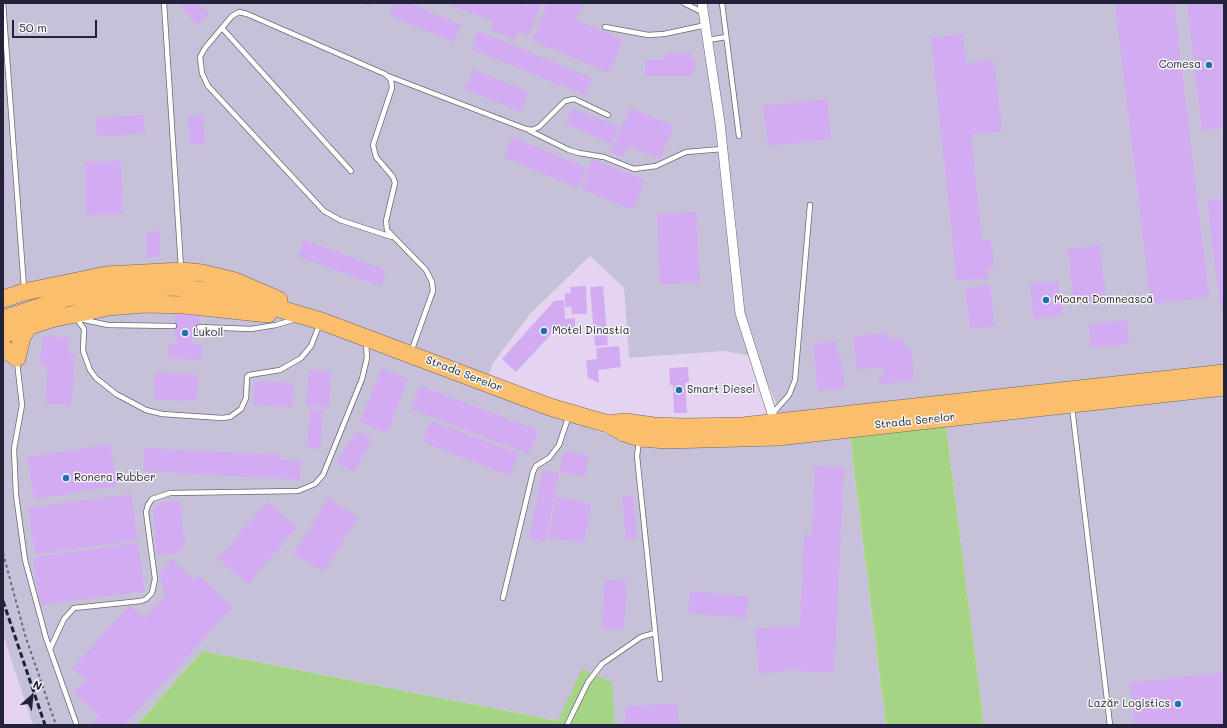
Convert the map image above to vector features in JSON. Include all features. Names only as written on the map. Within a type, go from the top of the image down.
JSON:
[{"type":"highway","points":[[3,299],[24,292],[106,275],[182,271],[202,273],[235,281],[321,321]]},
{"type":"highway","points":[[3,319],[66,298],[94,292],[148,287],[202,290],[232,295],[321,321]]},
{"type":"highway","points":[[3,335],[29,326],[109,307],[144,304],[176,304],[321,321]]},
{"type":"highway","name":"Strada Serelor","points":[[321,321],[569,414],[608,424],[624,433],[640,438],[688,441],[778,437],[1224,387]]},
{"type":"highway","points":[[10,353],[29,326]]},
{"type":"highway","name":"Strada Serelor","points":[[608,424],[625,422],[654,426],[710,428],[774,418],[929,404],[1224,373]]},
{"type":"street","points":[[702,3],[723,149],[740,313],[774,418]]},
{"type":"lane","points":[[3,3],[24,292]]},
{"type":"lane","points":[[164,3],[182,271]]},
{"type":"lane","points":[[684,3],[704,13]]},
{"type":"lane","points":[[722,3],[739,136]]},
{"type":"lane","points":[[392,237],[340,220],[324,211],[208,86],[202,73],[200,57],[205,48],[232,16],[239,12],[385,74],[526,129],[574,151],[604,157],[634,169],[656,166],[686,152],[723,149]]},
{"type":"lane","points":[[605,27],[648,34],[664,34],[706,25]]},
{"type":"lane","points":[[222,28],[351,171]]},
{"type":"lane","points":[[708,40],[726,37]]},
{"type":"lane","points":[[385,74],[391,80],[392,88],[375,140],[374,151],[376,157],[393,177],[395,183],[386,221],[387,230],[392,237],[415,257],[426,270],[432,282],[433,291],[410,354]]},
{"type":"lane","points":[[526,129],[532,130],[539,127],[565,101],[574,98],[608,115]]},
{"type":"lane","points":[[774,418],[789,395],[795,380],[810,205]]},
{"type":"lane","points":[[71,317],[84,329],[83,351],[90,370],[100,382],[116,394],[146,410],[162,414],[222,418],[230,417],[241,409],[246,398],[247,377],[249,375],[280,370],[301,358],[311,346],[321,321]]},
{"type":"lane","points":[[71,317],[108,325],[174,326]]},
{"type":"lane","points":[[199,327],[257,328],[300,318]]},
{"type":"lane","points":[[50,649],[64,619],[74,608],[141,601],[146,599],[152,593],[155,579],[146,512],[152,499],[170,493],[298,491],[315,484],[323,475],[362,379],[367,358],[366,337]]},
{"type":"lane","points":[[10,353],[22,405],[14,449],[16,495],[25,560],[50,649],[76,723]]},
{"type":"lane","points":[[1071,404],[1110,725]]},
{"type":"lane","points":[[503,598],[533,472],[536,466],[549,458],[560,445],[569,414]]},
{"type":"lane","points":[[640,438],[637,456],[660,679]]},
{"type":"lane","points":[[567,725],[588,682],[602,664],[641,637],[655,632]]},
{"type":"path","points":[[3,553],[25,635],[56,725]]},
{"type":"shaded area","points":[[3,3],[1224,3],[1224,725],[984,725],[946,425],[850,437],[886,725],[615,725],[611,682],[558,721],[202,651],[137,725],[33,725],[3,635]],"holes":[[[590,256],[624,288],[629,358],[724,351],[756,357],[776,402],[786,442],[653,443],[609,435],[484,391],[493,363],[531,313]]]},
{"type":"shaded area","points":[[590,256],[624,288],[629,358],[724,351],[756,357],[776,402],[786,442],[653,443],[609,435],[484,391],[493,363],[531,313]]},
{"type":"shaded area","points":[[3,635],[14,667],[33,725],[3,725]]},
{"type":"green space","points":[[946,425],[984,725],[886,725],[850,437]]},
{"type":"green space","points":[[202,651],[558,721],[582,669],[612,682],[615,725],[137,725]]},
{"type":"building","points":[[186,3],[199,3],[209,14],[198,25],[181,7]]},
{"type":"building","points":[[361,3],[372,3],[370,7]]},
{"type":"building","points":[[394,3],[409,3],[461,25],[454,42],[389,15]]},
{"type":"building","points":[[444,3],[517,3],[528,7],[530,3],[541,3],[529,35],[518,31],[515,39],[490,30],[493,21]]},
{"type":"building","points":[[548,3],[583,3],[576,20],[623,40],[609,73],[532,40]]},
{"type":"building","points":[[1115,3],[1174,3],[1209,297],[1151,304]]},
{"type":"building","name":"Comesa","points":[[1187,3],[1224,3],[1224,128],[1202,130]]},
{"type":"building","points":[[478,31],[592,78],[585,95],[471,49]]},
{"type":"building","points":[[963,34],[966,63],[994,60],[1002,131],[971,135],[982,240],[991,239],[994,267],[988,267],[989,278],[957,281],[931,38]]},
{"type":"building","points":[[665,53],[691,53],[691,60],[695,60],[695,70],[692,70],[692,76],[645,76],[645,60],[665,60]]},
{"type":"building","points":[[473,69],[529,92],[521,112],[465,89]]},
{"type":"building","points":[[827,99],[831,139],[768,146],[763,106]]},
{"type":"building","points":[[573,108],[619,127],[612,144],[566,124]]},
{"type":"building","points":[[630,108],[674,126],[660,159],[628,146],[624,157],[611,152]]},
{"type":"building","points":[[144,115],[145,133],[97,137],[96,118]]},
{"type":"building","points":[[203,115],[205,144],[190,145],[188,116]]},
{"type":"building","points":[[512,137],[587,168],[578,188],[504,157]]},
{"type":"building","points":[[3,145],[6,199],[3,199]]},
{"type":"building","points":[[593,159],[645,180],[633,210],[581,189]]},
{"type":"building","points":[[121,161],[123,214],[86,215],[85,162]]},
{"type":"building","points":[[1224,199],[1224,310],[1221,311],[1207,201]]},
{"type":"building","points":[[696,212],[700,282],[660,285],[657,214]]},
{"type":"building","points":[[160,231],[160,257],[146,258],[146,232]]},
{"type":"building","points":[[304,240],[386,270],[381,286],[298,257]]},
{"type":"building","points":[[1100,245],[1106,300],[1074,303],[1068,249]]},
{"type":"building","name":"Moara Domnească","points":[[1058,281],[1063,315],[1034,319],[1030,284]]},
{"type":"building","points":[[990,285],[995,326],[970,329],[965,288]]},
{"type":"building","points":[[586,286],[587,314],[572,314],[571,307],[565,307],[565,293],[571,293],[570,287]]},
{"type":"building","points":[[603,286],[608,345],[595,346],[590,287]]},
{"type":"building","points":[[564,300],[565,319],[575,318],[575,331],[553,332],[516,372],[502,359],[554,301]]},
{"type":"building","points":[[175,314],[200,315],[198,339],[192,338],[192,344],[203,345],[202,360],[168,358],[169,343],[177,344],[177,336],[174,336]]},
{"type":"building","points":[[1127,320],[1129,344],[1091,348],[1089,324]]},
{"type":"building","points":[[888,333],[889,339],[904,338],[905,349],[911,348],[914,381],[880,384],[879,376],[884,376],[883,367],[857,370],[853,336]]},
{"type":"building","points":[[43,336],[69,338],[68,354],[75,354],[71,405],[45,403],[48,366],[40,365]]},
{"type":"building","points":[[836,341],[837,355],[841,354],[845,389],[818,391],[813,344]]},
{"type":"building","points":[[619,346],[621,367],[598,370],[599,383],[588,378],[586,360],[597,359],[596,348]]},
{"type":"building","points":[[688,367],[689,382],[685,383],[687,413],[674,413],[673,385],[670,385],[669,368]]},
{"type":"building","points":[[381,369],[408,379],[387,433],[360,422]]},
{"type":"building","points":[[309,370],[331,372],[329,407],[306,406]]},
{"type":"building","points":[[155,372],[198,375],[196,401],[154,399]]},
{"type":"building","points":[[255,381],[294,383],[292,407],[253,405]]},
{"type":"building","points":[[420,386],[538,430],[529,454],[411,409]]},
{"type":"building","points":[[310,409],[323,410],[320,449],[307,447]]},
{"type":"building","points":[[431,421],[519,454],[510,476],[423,442]]},
{"type":"building","points":[[356,431],[372,440],[353,472],[337,463]]},
{"type":"building","points":[[110,444],[117,486],[34,499],[27,457]]},
{"type":"building","points":[[144,448],[280,455],[280,460],[301,461],[300,480],[143,471]]},
{"type":"building","points":[[564,451],[589,456],[584,477],[559,472]]},
{"type":"building","points":[[815,466],[844,467],[834,673],[790,670],[759,674],[755,629],[800,625],[804,534],[812,535]]},
{"type":"building","points":[[543,470],[559,473],[545,542],[529,538]]},
{"type":"building","points":[[131,494],[138,540],[35,554],[28,508]]},
{"type":"building","points":[[633,495],[637,539],[626,539],[622,496]]},
{"type":"building","points":[[556,497],[591,504],[584,543],[548,537]]},
{"type":"building","points":[[328,498],[358,517],[324,572],[294,554]]},
{"type":"building","points":[[180,501],[185,545],[178,553],[157,555],[153,511],[160,503]]},
{"type":"building","points":[[267,502],[297,527],[248,584],[218,559]]},
{"type":"building","points":[[138,543],[145,591],[40,605],[33,558]]},
{"type":"building","points":[[172,559],[194,580],[198,575],[233,607],[124,725],[91,725],[99,716],[74,693],[86,680],[73,668],[130,605],[144,619],[165,597],[159,573]]},
{"type":"building","points":[[605,580],[627,581],[624,630],[602,628]]},
{"type":"building","points":[[690,591],[748,597],[746,618],[688,613]]},
{"type":"building","name":"Lazăr Logistics","points":[[1224,672],[1224,725],[1134,725],[1130,683]]},
{"type":"building","points":[[677,703],[679,725],[626,725],[625,707]]},
{"type":"railway","points":[[3,601],[45,725]]},
{"type":"place","name":"Comesa","points":[[1209,65]]},
{"type":"place","name":"Moara Domnească","points":[[1046,300]]},
{"type":"place","name":"Motel Dinastia","points":[[544,331]]},
{"type":"place","name":"Lukoil","points":[[185,333]]},
{"type":"place","name":"Smart Diesel","points":[[679,390]]},
{"type":"place","name":"Ronera Rubber","points":[[66,478]]},
{"type":"place","name":"Lazăr Logistics","points":[[1178,704]]}]
